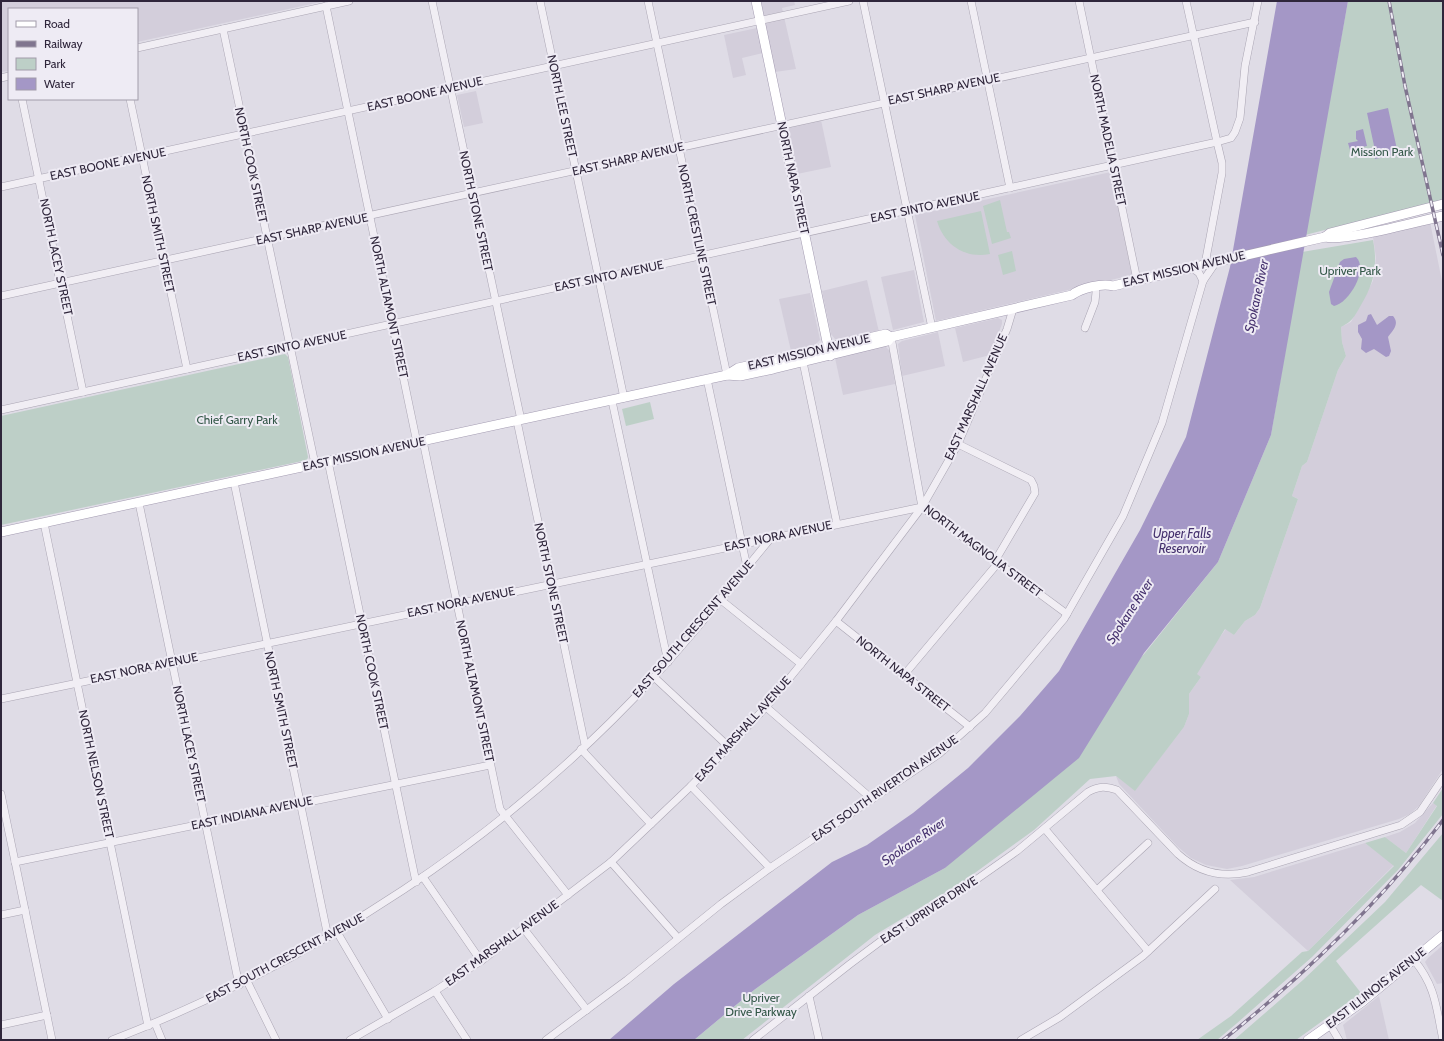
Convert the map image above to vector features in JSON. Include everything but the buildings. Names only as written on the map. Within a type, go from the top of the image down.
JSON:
[{"type":"main road","name":"NORTH NAPA STREET","points":[[756,1],[829,351]]},
{"type":"main road","name":"EAST MISSION AVENUE","points":[[1324,237],[1330,232],[1443,204]]},
{"type":"main road","name":"EAST MISSION AVENUE","points":[[727,375],[738,368],[829,351],[886,334],[891,337],[1072,295],[1078,296],[1108,290],[1113,286],[1137,280],[1324,237],[1332,238],[1353,235],[1443,216]]},
{"type":"main road","name":"EAST MISSION AVENUE","points":[[1072,295],[1077,291],[1107,284],[1113,286]]},
{"type":"main road","name":"EAST MISSION AVENUE","points":[[1,532],[519,421],[707,379],[727,375],[740,376],[803,362],[829,351]]},
{"type":"main road","name":"EAST ILLINOIS AVENUE","points":[[1308,1040],[1330,1025],[1414,960],[1443,935]]},
{"type":"street","points":[[138,48],[349,1]]},
{"type":"street","name":"NORTH STONE STREET","points":[[432,1],[495,301],[583,747]]},
{"type":"street","name":"NORTH LEE STREET","points":[[540,1],[624,398]]},
{"type":"street","name":"NORTH CRESTLINE STREET","points":[[648,1],[727,375]]},
{"type":"street","name":"EAST BOONE AVENUE","points":[[1,187],[849,1]]},
{"type":"street","points":[[863,1],[932,328]]},
{"type":"street","points":[[971,1],[1010,188]]},
{"type":"street","name":"NORTH MADELIA STREET","points":[[1078,1],[1137,280]]},
{"type":"street","points":[[1186,1],[1222,163],[1222,173],[1205,264]]},
{"type":"street","name":"EAST SINTO AVENUE","points":[[1,410],[1113,166],[1231,138],[1238,127],[1245,66],[1258,1]]},
{"type":"street","name":"NORTH ALTAMONT STREET","points":[[326,6],[392,325],[457,603],[498,802],[504,816],[568,895]]},
{"type":"street","name":"EAST SHARP AVENUE","points":[[1,296],[1255,22]]},
{"type":"street","name":"NORTH COOK STREET","points":[[223,29],[266,239],[315,464]]},
{"type":"street","name":"NORTH LACEY STREET","points":[[22,100],[83,392]]},
{"type":"street","name":"NORTH SMITH STREET","points":[[130,100],[187,369]]},
{"type":"street","name":"EAST SOUTH RIVERTON AVENUE","points":[[546,1040],[770,868],[939,754],[970,728],[985,713],[1067,614],[1123,516],[1162,423],[1203,281],[1217,262]]},
{"type":"street","points":[[1192,268],[1199,273],[1203,281]]},
{"type":"street","points":[[1085,328],[1095,302],[1096,292]]},
{"type":"street","name":"EAST MARSHALL AVENUE","points":[[350,1040],[435,991],[481,961],[611,862],[729,748],[766,707],[836,621],[922,507],[958,444],[1007,329],[1013,309]]},
{"type":"street","name":"NORTH MAGNOLIA STREET","points":[[891,337],[922,507],[1067,614]]},
{"type":"street","points":[[803,362],[837,524]]},
{"type":"street","points":[[707,379],[747,567]]},
{"type":"street","points":[[612,400],[668,662]]},
{"type":"street","points":[[904,675],[997,562],[1035,493],[1031,480],[958,444]]},
{"type":"street","name":"NORTH COOK STREET","points":[[328,462],[416,882]]},
{"type":"street","name":"NORTH SMITH STREET","points":[[234,482],[328,937]]},
{"type":"street","name":"NORTH LACEY STREET","points":[[138,503],[239,985]]},
{"type":"street","name":"EAST NORA AVENUE","points":[[1,699],[172,662],[922,507]]},
{"type":"street","name":"NORTH NELSON STREET","points":[[44,523],[110,843],[152,1024],[162,1040]]},
{"type":"street","name":"EAST SOUTH CRESCENT AVENUE","points":[[112,1040],[152,1024],[239,985],[337,932],[416,882],[504,816],[583,747],[654,677],[721,600],[771,538]]},
{"type":"street","points":[[721,600],[801,664]]},
{"type":"street","name":"NORTH NAPA STREET","points":[[836,621],[970,728]]},
{"type":"street","points":[[654,677],[729,748]]},
{"type":"street","points":[[766,707],[872,799]]},
{"type":"street","points":[[583,747],[651,824]]},
{"type":"street","name":"EAST INDIANA AVENUE","points":[[15,862],[395,783],[490,765]]},
{"type":"street","name":"EAST UPRIVER DRIVE","points":[[754,1040],[897,929],[984,875],[1045,829],[1088,792],[1097,787],[1107,786],[1117,790],[1178,854],[1188,862],[1208,871],[1230,874],[1248,872],[1401,825],[1420,812],[1443,778]]},
{"type":"street","points":[[691,786],[770,868]]},
{"type":"street","points":[[1,794],[3,819],[15,862],[52,1040]]},
{"type":"street","points":[[1045,829],[1148,951]]},
{"type":"street","points":[[1097,890],[1148,843]]},
{"type":"street","points":[[611,862],[678,938]]},
{"type":"street","points":[[423,877],[481,961]]},
{"type":"street","points":[[1020,1040],[1060,1017],[1148,951],[1215,889]]},
{"type":"street","points":[[1,916],[25,910]]},
{"type":"street","points":[[524,929],[587,1010]]},
{"type":"street","points":[[337,932],[388,1019]]},
{"type":"street","points":[[1414,960],[1426,975],[1432,987],[1443,1040]]},
{"type":"street","points":[[247,981],[276,1040]]},
{"type":"street","points":[[435,991],[467,1040]]},
{"type":"street","points":[[809,996],[819,1040]]},
{"type":"street","points":[[1,1025],[47,1015]]},
{"type":"street","points":[[1330,1025],[1339,1040]]},
{"type":"shaded area","points":[[1,1],[325,1],[138,42],[138,8],[8,8],[8,71],[1,72]]},
{"type":"shaded area","points":[[760,1],[794,1],[795,5],[782,8],[796,69],[775,72]]},
{"type":"shaded area","points":[[757,28],[763,53],[742,58],[746,75],[733,78],[724,35]]},
{"type":"shaded area","points":[[476,91],[483,123],[464,127],[457,95]]},
{"type":"shaded area","points":[[821,120],[831,167],[797,174],[786,128]]},
{"type":"shaded area","points":[[1111,172],[1132,275],[936,321],[915,215]]},
{"type":"shaded area","points":[[1430,222],[1443,286],[1443,769],[1419,806],[1410,814],[1399,819],[1242,866],[1227,869],[1206,865],[1191,858],[1177,846],[1119,784],[1116,776],[1135,790],[1184,727],[1189,714],[1189,694],[1201,677],[1196,674],[1213,646],[1226,629],[1234,635],[1245,621],[1255,615],[1260,608],[1298,499],[1292,496],[1302,466],[1307,462],[1338,370],[1346,356],[1342,342],[1341,327],[1351,322],[1373,281],[1376,258],[1373,237],[1375,234]]},
{"type":"shaded area","points":[[914,270],[924,322],[893,330],[881,277]]},
{"type":"shaded area","points":[[867,280],[879,332],[841,340],[835,339],[831,334],[822,291]]},
{"type":"shaded area","points":[[810,293],[820,340],[815,345],[791,351],[779,299]]},
{"type":"shaded area","points":[[998,318],[1002,320],[1002,324],[990,355],[963,362],[955,328]]},
{"type":"shaded area","points":[[938,332],[945,366],[902,376],[898,344],[902,341]]},
{"type":"shaded area","points":[[885,346],[890,351],[895,384],[843,395],[835,358]]},
{"type":"shaded area","points":[[1433,803],[1437,805],[1406,853],[1385,837],[1400,832],[1415,823]]},
{"type":"shaded area","points":[[1365,843],[1394,865],[1308,951],[1230,880],[1254,877]]},
{"type":"shaded area","points":[[1443,945],[1443,983],[1437,984],[1425,962]]},
{"type":"shaded area","points":[[1379,996],[1389,1040],[1347,1040],[1343,1025]]},
{"type":"green space","name":"Mission Park","points":[[1348,1],[1443,1],[1443,200],[1305,235]]},
{"type":"green space","points":[[1000,200],[1007,232],[1009,232],[1011,238],[992,244],[983,206]]},
{"type":"green space","points":[[981,211],[990,254],[981,255],[964,252],[950,243],[940,230],[937,221]]},
{"type":"green space","points":[[1373,240],[1375,266],[1372,282],[1355,316],[1351,321],[1341,327],[1342,342],[1346,356],[1338,370],[1307,462],[1302,466],[1292,496],[1298,499],[1260,608],[1255,615],[1245,621],[1234,635],[1225,629],[1197,674],[1201,677],[1189,694],[1189,714],[1184,727],[1135,791],[1116,776],[1090,779],[1034,830],[961,883],[875,935],[742,1040],[694,1040],[754,990],[858,915],[945,868],[1145,653],[1218,562],[1271,435],[1302,252]]},
{"type":"green space","points":[[1012,251],[1016,271],[1003,275],[998,255]]},
{"type":"green space","name":"Chief Garry Park","points":[[285,354],[288,357],[308,457],[307,460],[1,525],[1,416]]},
{"type":"green space","points":[[650,402],[654,419],[626,426],[622,409]]},
{"type":"green space","points":[[1443,788],[1443,814],[1398,870],[1312,957],[1236,1024],[1217,1040],[1197,1040],[1231,1016],[1302,952],[1308,951],[1394,866],[1365,843],[1385,837],[1406,853],[1437,806],[1433,803]]},
{"type":"green space","points":[[1443,833],[1443,901],[1421,885],[1336,961],[1361,993],[1296,1040],[1234,1040],[1303,980],[1385,902]]},
{"type":"water","name":"Upper Falls Reservoir","points":[[1277,1],[1348,1],[1271,435],[1218,562],[1144,653],[1079,758],[945,868],[858,915],[754,990],[694,1040],[609,1040],[674,984],[832,862],[867,845],[913,813],[968,768],[1020,716],[1059,671],[1140,530],[1186,437],[1230,267]]},
{"type":"water","points":[[1388,108],[1398,154],[1375,159],[1374,156],[1376,155],[1367,113]]},
{"type":"water","points":[[1363,129],[1367,146],[1350,150],[1348,143],[1358,141],[1356,139],[1356,131]]},
{"type":"water","points":[[1356,257],[1359,262],[1360,269],[1356,285],[1346,299],[1340,304],[1334,306],[1331,304],[1329,292],[1340,262],[1344,259]]},
{"type":"water","points":[[1371,314],[1377,325],[1389,316],[1393,316],[1395,319],[1395,327],[1388,337],[1391,351],[1389,356],[1386,357],[1374,349],[1366,353],[1361,349],[1362,339],[1358,332],[1358,325],[1366,321],[1368,315]]},
{"type":"railway","points":[[1389,1],[1405,86],[1443,255]]},
{"type":"railway","points":[[1223,1040],[1253,1016],[1340,937],[1394,880],[1443,820]]},
{"type":"park label","name":"Upriver Park","points":[[1350,271]]},
{"type":"park label","name":"Upriver Drive Parkway","points":[[761,1005]]},
{"type":"water label","name":"Spokane River","points":[[1256,296]]},
{"type":"water label","name":"Spokane River","points":[[1129,611]]},
{"type":"water label","name":"Spokane River","points":[[913,841]]}]
